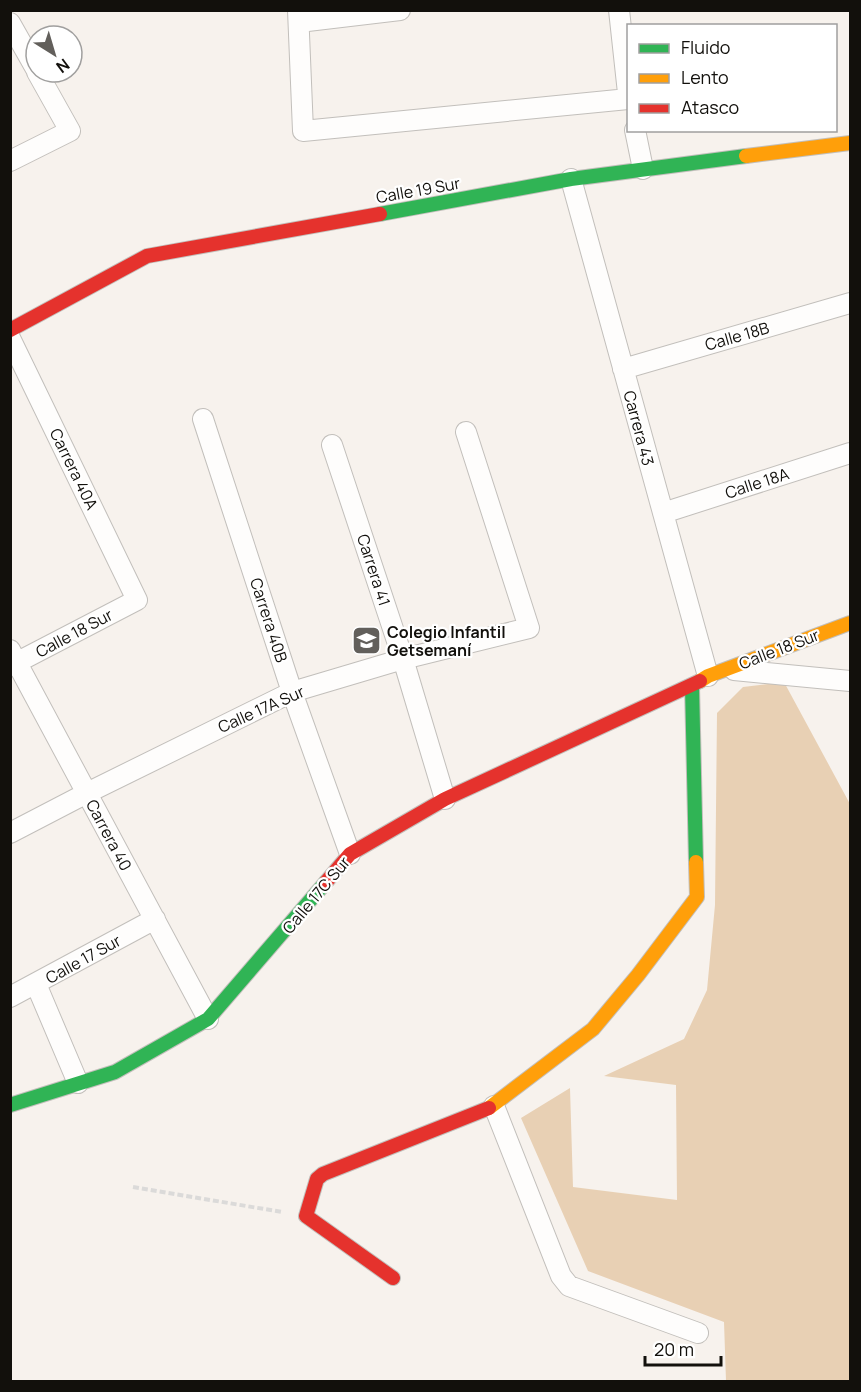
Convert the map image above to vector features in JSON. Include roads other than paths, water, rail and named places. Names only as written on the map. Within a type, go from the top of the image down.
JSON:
[{"type":"street","points":[[400,10],[299,16],[303,131],[627,99]]},
{"type":"street","points":[[619,10],[627,84]]},
{"type":"street","points":[[10,23],[24,48]]},
{"type":"street","points":[[10,161],[70,131],[44,84]]},
{"type":"street","points":[[635,132],[643,169]]},
{"type":"street","name":"Calle 19 Sur","points":[[10,330],[147,256],[571,179],[850,142]]},
{"type":"street","name":"Carrera 43","points":[[571,179],[663,513],[700,681]]},
{"type":"street","name":"Calle 18B","points":[[623,369],[850,303]]},
{"type":"street","name":"Carrera 40A","points":[[10,338],[137,600]]},
{"type":"street","name":"Carrera 40B","points":[[203,419],[292,692],[350,854]]},
{"type":"street","name":"Calle 17A Sur","points":[[10,833],[292,692],[404,659],[529,628],[466,432]]},
{"type":"street","name":"Carrera 41","points":[[332,445],[404,659],[445,799]]},
{"type":"street","name":"Calle 18A","points":[[663,513],[850,453]]},
{"type":"street","name":"Calle 18 Sur","points":[[13,660],[137,600]]},
{"type":"street","name":"Calle 18 Sur","points":[[700,681],[850,623]]},
{"type":"street","name":"Carrera 40","points":[[13,660],[208,1019]]},
{"type":"street","points":[[727,669],[850,681]]},
{"type":"street","points":[[393,1278],[306,1216],[317,1179],[323,1174],[494,1106],[593,1029],[638,975],[697,897],[700,681]]},
{"type":"street","name":"Calle 17C Sur","points":[[10,1105],[115,1072],[208,1019],[350,854],[445,799],[700,681]]},
{"type":"street","name":"Calle 17 Sur","points":[[10,997],[154,919]]},
{"type":"street","points":[[36,984],[78,1083]]},
{"type":"street","points":[[494,1106],[561,1276],[569,1286],[698,1333]]},
{"type":"place","name":"Colegio Infantil Getsemaní","points":[[366,641]]}]
